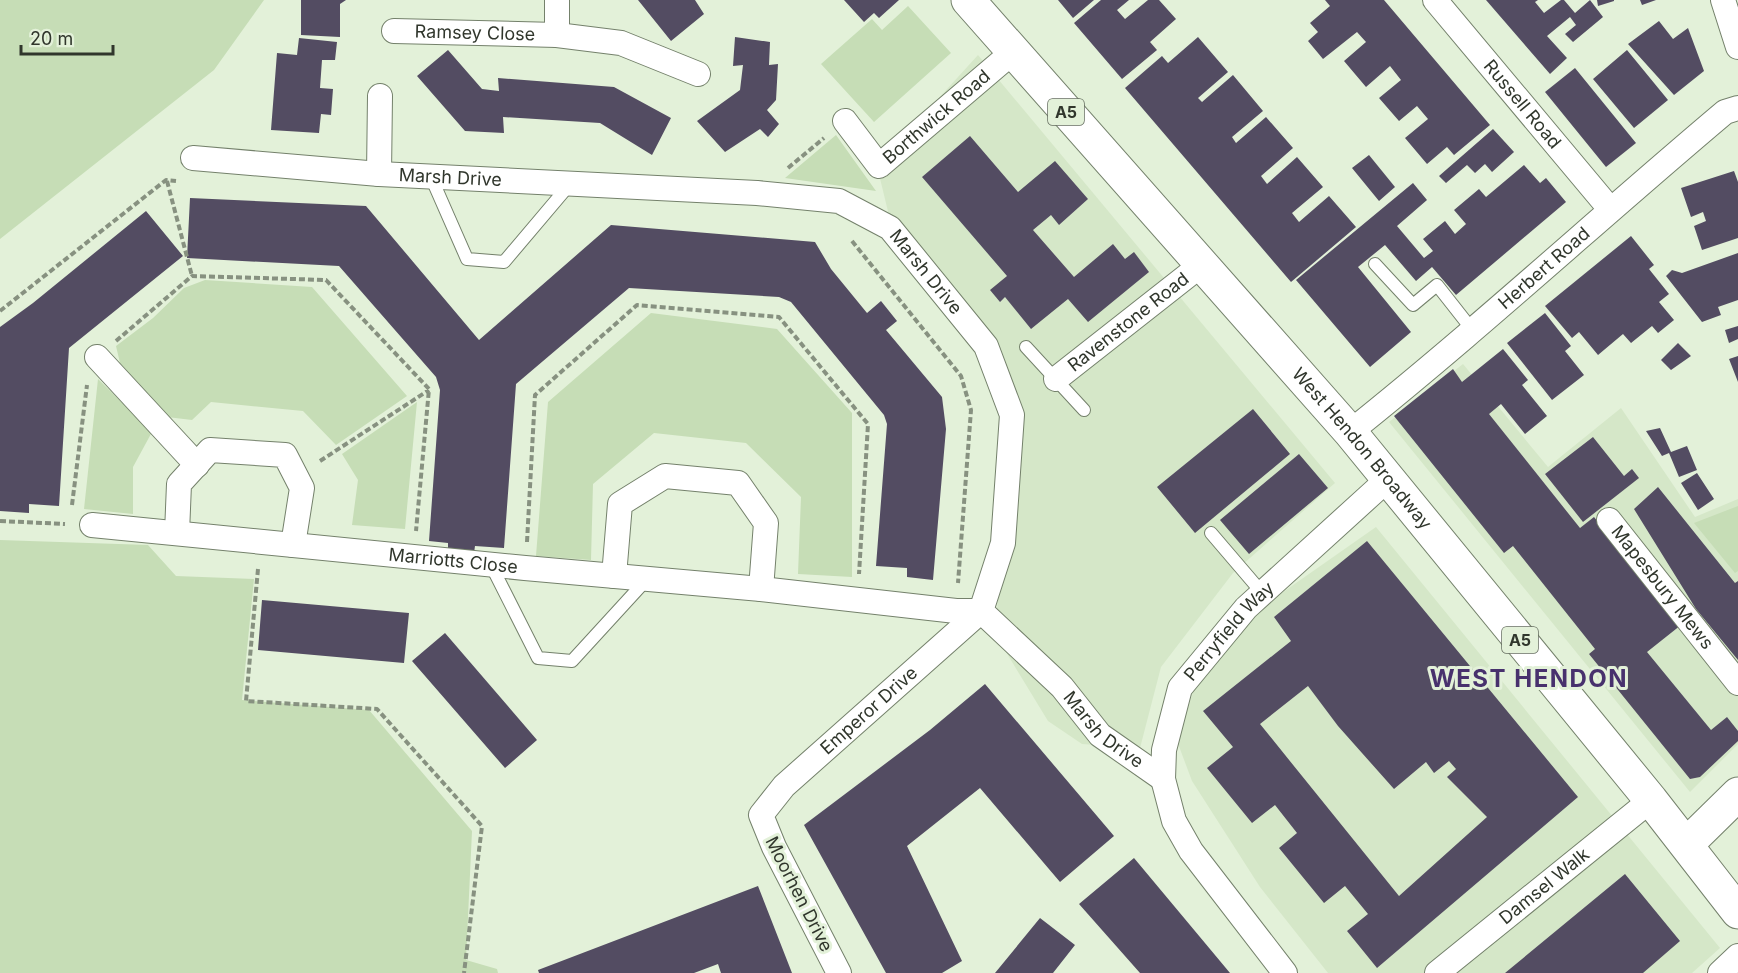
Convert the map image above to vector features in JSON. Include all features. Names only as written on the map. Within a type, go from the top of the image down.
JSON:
[{"type":"main road","name":"West Hendon Broadway","points":[[968,0],[1350,432],[1687,844],[1738,912]]},
{"type":"main road","points":[[1687,844],[1738,794]]},
{"type":"street","name":"Ramsey Close","points":[[557,0],[557,35]]},
{"type":"street","name":"Russell Road","points":[[1436,0],[1610,209]]},
{"type":"street","points":[[1729,6],[1738,47]]},
{"type":"street","name":"Ramsey Close","points":[[394,31],[557,35],[621,43],[698,74]]},
{"type":"street","name":"Borthwick Road","points":[[844,121],[879,166],[1013,52]]},
{"type":"street","points":[[379,174],[380,96]]},
{"type":"street","name":"Herbert Road","points":[[1350,432],[1474,332],[1610,209],[1725,112],[1738,108]]},
{"type":"street","name":"Marsh Drive","points":[[193,158],[379,174],[757,193],[839,201],[890,228],[986,346],[1012,415],[1003,543],[981,611],[1062,687],[1100,735],[1163,779]]},
{"type":"street","name":"Ravenstone Road","points":[[1056,379],[1201,265]]},
{"type":"street","points":[[97,357],[197,465]]},
{"type":"street","points":[[177,533],[179,484],[210,450],[285,455],[302,488],[293,545]]},
{"type":"street","points":[[615,576],[620,504],[665,476],[738,483],[766,523],[761,589]]},
{"type":"street","name":"Perryfield Way","points":[[1285,973],[1191,851],[1174,821],[1163,779],[1164,750],[1180,688],[1246,608],[1264,595],[1388,479]]},
{"type":"street","name":"Mapesbury Mews","points":[[1609,520],[1738,683]]},
{"type":"street","name":"Marriotts Close","points":[[81,525],[761,589],[956,611],[981,611]]},
{"type":"street","name":"Emperor Drive","points":[[761,815],[784,786],[981,611]]},
{"type":"street","name":"Damsel Walk","points":[[1437,973],[1651,800]]},
{"type":"street","name":"Moorhen Drive","points":[[761,815],[774,847],[839,973]]},
{"type":"street","points":[[1720,973],[1738,956]]},
{"type":"lane","points":[[431,177],[467,259],[504,262],[570,184]]},
{"type":"lane","points":[[1375,264],[1413,305],[1437,285],[1474,332]]},
{"type":"lane","points":[[1026,347],[1084,410]]},
{"type":"lane","points":[[1211,533],[1264,595]]},
{"type":"lane","points":[[491,565],[538,658],[572,661],[648,578]]},
{"type":"path","points":[[757,193],[844,121]]},
{"type":"path","points":[[166,180],[192,276]]},
{"type":"path","points":[[0,311],[166,180],[178,181]]},
{"type":"path","points":[[839,201],[849,237],[961,376],[971,410],[956,611]]},
{"type":"path","points":[[0,521],[81,525],[88,374],[97,357],[192,276],[326,280],[429,389],[413,557]]},
{"type":"path","points":[[525,568],[535,395],[637,305],[779,317],[868,424],[857,601]]},
{"type":"path","points":[[297,476],[429,389]]},
{"type":"path","points":[[261,542],[246,701],[377,709],[482,826],[464,973]]},
{"type":"shaded area","points":[[0,0],[264,0],[214,70],[0,239]]},
{"type":"shaded area","points":[[908,6],[951,53],[874,122],[821,64],[872,19],[882,30]]},
{"type":"shaded area","points":[[978,55],[1335,483],[1233,573],[1161,667],[1140,748],[1082,744],[1048,721],[981,611],[996,620],[1015,418],[987,346],[892,228],[877,166]]},
{"type":"shaded area","points":[[836,135],[876,191],[785,178]]},
{"type":"shaded area","points":[[205,280],[312,287],[407,396],[336,445],[303,411],[211,402],[192,420],[167,417],[120,363],[116,346],[153,318],[184,288]]},
{"type":"shaded area","points":[[651,313],[777,329],[852,413],[852,577],[798,574],[801,497],[746,443],[654,433],[593,484],[591,560],[536,556],[548,402]]},
{"type":"shaded area","points":[[1463,364],[1548,467],[1621,408],[1695,517],[1738,499],[1738,744],[1690,792],[1389,422]]},
{"type":"shaded area","points":[[98,379],[152,432],[133,467],[133,514],[84,509]]},
{"type":"shaded area","points":[[417,402],[405,529],[352,525],[358,480],[342,454]]},
{"type":"shaded area","points":[[1738,506],[1738,571],[1735,573],[1694,523]]},
{"type":"shaded area","points":[[1376,527],[1720,948],[1692,973],[1328,973],[1260,887],[1192,781],[1177,741],[1199,674],[1266,604]]},
{"type":"shaded area","points":[[0,540],[148,545],[176,576],[254,579],[242,700],[369,710],[472,831],[466,960],[497,969],[498,973],[0,973]]},
{"type":"building","points":[[301,0],[346,0],[340,4],[340,37],[301,35]]},
{"type":"building","points":[[638,0],[695,0],[704,14],[671,41]]},
{"type":"building","points":[[844,0],[899,0],[879,18],[874,13],[864,22]]},
{"type":"building","points":[[1058,0],[1094,0],[1073,18]]},
{"type":"building","points":[[1101,0],[1129,0],[1117,10],[1125,19],[1148,0],[1159,0],[1176,19],[1150,42],[1157,50],[1122,79],[1074,23]]},
{"type":"building","points":[[1325,0],[1384,0],[1490,125],[1454,155],[1447,147],[1427,164],[1405,138],[1428,119],[1417,106],[1399,121],[1379,98],[1401,80],[1390,66],[1366,87],[1344,61],[1366,42],[1357,32],[1323,59],[1308,41],[1318,32],[1310,23],[1330,6]]},
{"type":"building","points":[[1486,0],[1538,0],[1535,2],[1544,13],[1564,0],[1575,13],[1590,0],[1603,17],[1573,42],[1565,34],[1576,25],[1570,17],[1547,36],[1567,58],[1550,74]]},
{"type":"building","points":[[1597,0],[1614,0],[1614,1],[1598,6]]},
{"type":"building","points":[[1640,0],[1656,0],[1642,5]]},
{"type":"building","points":[[1659,21],[1673,39],[1688,28],[1704,71],[1674,95],[1628,44]]},
{"type":"building","points":[[735,37],[770,42],[769,65],[778,64],[776,100],[767,110],[779,124],[768,137],[760,129],[725,152],[697,121],[740,90],[743,65],[733,66]]},
{"type":"building","points":[[1198,37],[1228,72],[1198,98],[1202,102],[1233,75],[1263,111],[1232,137],[1236,143],[1266,117],[1293,148],[1261,176],[1267,184],[1297,157],[1323,187],[1292,213],[1299,222],[1329,196],[1356,227],[1291,282],[1125,88],[1162,56],[1168,63]]},
{"type":"building","points":[[299,38],[337,42],[335,60],[322,60],[320,88],[333,89],[331,115],[321,114],[319,133],[271,130],[277,53],[297,55]]},
{"type":"building","points":[[448,50],[482,89],[499,91],[498,78],[614,87],[671,118],[652,155],[600,123],[503,117],[504,133],[465,131],[417,76]]},
{"type":"building","points":[[1627,50],[1668,100],[1634,128],[1593,79]]},
{"type":"building","points":[[1575,68],[1636,143],[1606,167],[1545,92]]},
{"type":"building","points":[[1493,129],[1514,152],[1492,172],[1485,164],[1475,173],[1467,165],[1446,183],[1439,176]]},
{"type":"building","points":[[970,136],[1018,192],[1055,161],[1088,199],[1059,225],[1051,215],[1033,230],[1074,277],[1113,244],[1125,259],[1134,252],[1149,272],[1088,322],[1068,299],[1031,329],[1005,297],[1000,302],[990,290],[1007,276],[922,177]]},
{"type":"building","points":[[1369,155],[1395,187],[1379,201],[1352,168]]},
{"type":"building","points":[[1524,165],[1540,183],[1546,178],[1566,202],[1456,295],[1432,267],[1416,281],[1385,245],[1358,267],[1411,332],[1370,367],[1296,280],[1413,183],[1427,200],[1397,226],[1424,258],[1433,251],[1423,239],[1445,221],[1455,234],[1466,224],[1454,210],[1479,189],[1486,197]]},
{"type":"building","points":[[1734,171],[1738,182],[1738,238],[1702,250],[1694,226],[1706,221],[1703,212],[1691,217],[1681,188]]},
{"type":"building","points":[[190,198],[366,206],[479,340],[611,225],[815,242],[831,269],[867,313],[881,301],[897,321],[886,330],[942,397],[946,429],[933,580],[907,577],[907,568],[876,566],[887,424],[884,415],[791,302],[779,297],[629,288],[516,384],[504,548],[475,546],[474,553],[448,551],[448,543],[429,541],[440,390],[436,377],[339,266],[187,258]]},
{"type":"building","points":[[146,211],[183,256],[69,348],[59,506],[29,504],[29,513],[0,511],[0,327]]},
{"type":"building","points":[[1631,236],[1654,265],[1649,269],[1669,294],[1659,302],[1674,320],[1658,333],[1652,326],[1631,343],[1623,334],[1598,355],[1579,332],[1572,338],[1545,306]]},
{"type":"building","points":[[1738,253],[1738,300],[1718,307],[1721,315],[1702,322],[1666,276],[1672,270],[1682,273]]},
{"type":"building","points":[[1545,313],[1571,346],[1565,351],[1584,375],[1552,400],[1507,343]]},
{"type":"building","points":[[1738,326],[1738,339],[1729,343],[1725,330]]},
{"type":"building","points":[[1678,343],[1691,356],[1671,370],[1661,360]]},
{"type":"building","points":[[1503,349],[1528,380],[1522,385],[1547,416],[1525,434],[1501,404],[1489,414],[1580,528],[1594,517],[1681,625],[1647,652],[1711,730],[1727,717],[1738,731],[1738,741],[1700,777],[1690,779],[1589,654],[1595,649],[1513,546],[1504,553],[1394,416],[1453,369],[1462,382]]},
{"type":"building","points":[[1738,356],[1738,382],[1729,359]]},
{"type":"building","points":[[1253,409],[1290,454],[1195,533],[1157,487]]},
{"type":"building","points":[[1660,428],[1671,452],[1687,446],[1697,470],[1679,477],[1669,453],[1662,456],[1646,431]]},
{"type":"building","points":[[1593,437],[1624,476],[1632,469],[1639,478],[1583,522],[1545,474]]},
{"type":"building","points":[[1299,454],[1328,488],[1249,554],[1220,520]]},
{"type":"building","points":[[1697,473],[1714,499],[1698,510],[1681,483]]},
{"type":"building","points":[[1658,487],[1735,583],[1738,581],[1738,660],[1696,609],[1634,509]]},
{"type":"building","points":[[1367,541],[1578,797],[1377,968],[1347,931],[1368,914],[1345,886],[1324,903],[1279,848],[1297,833],[1275,805],[1252,823],[1207,768],[1233,747],[1203,711],[1291,641],[1274,617]],"holes":[[[1308,686],[1338,726],[1394,789],[1426,762],[1434,773],[1449,761],[1456,769],[1447,777],[1487,817],[1399,896],[1260,724]]]},
{"type":"building","points":[[262,600],[409,613],[404,663],[258,650]]},
{"type":"building","points":[[445,633],[537,740],[505,768],[412,661]]},
{"type":"building","points":[[985,684],[1114,836],[1060,882],[980,788],[907,846],[962,961],[942,973],[886,973],[804,825],[930,730]]},
{"type":"building","points":[[1134,858],[1230,973],[1140,973],[1079,904]]},
{"type":"building","points":[[1625,874],[1680,941],[1643,973],[1505,973]]},
{"type":"building","points":[[758,886],[792,973],[721,973],[718,964],[694,973],[539,973],[538,970]]},
{"type":"building","points":[[1040,918],[1075,945],[1053,973],[995,973]]},
{"type":"district","name":"WEST HENDON","points":[[1529,679]]}]
